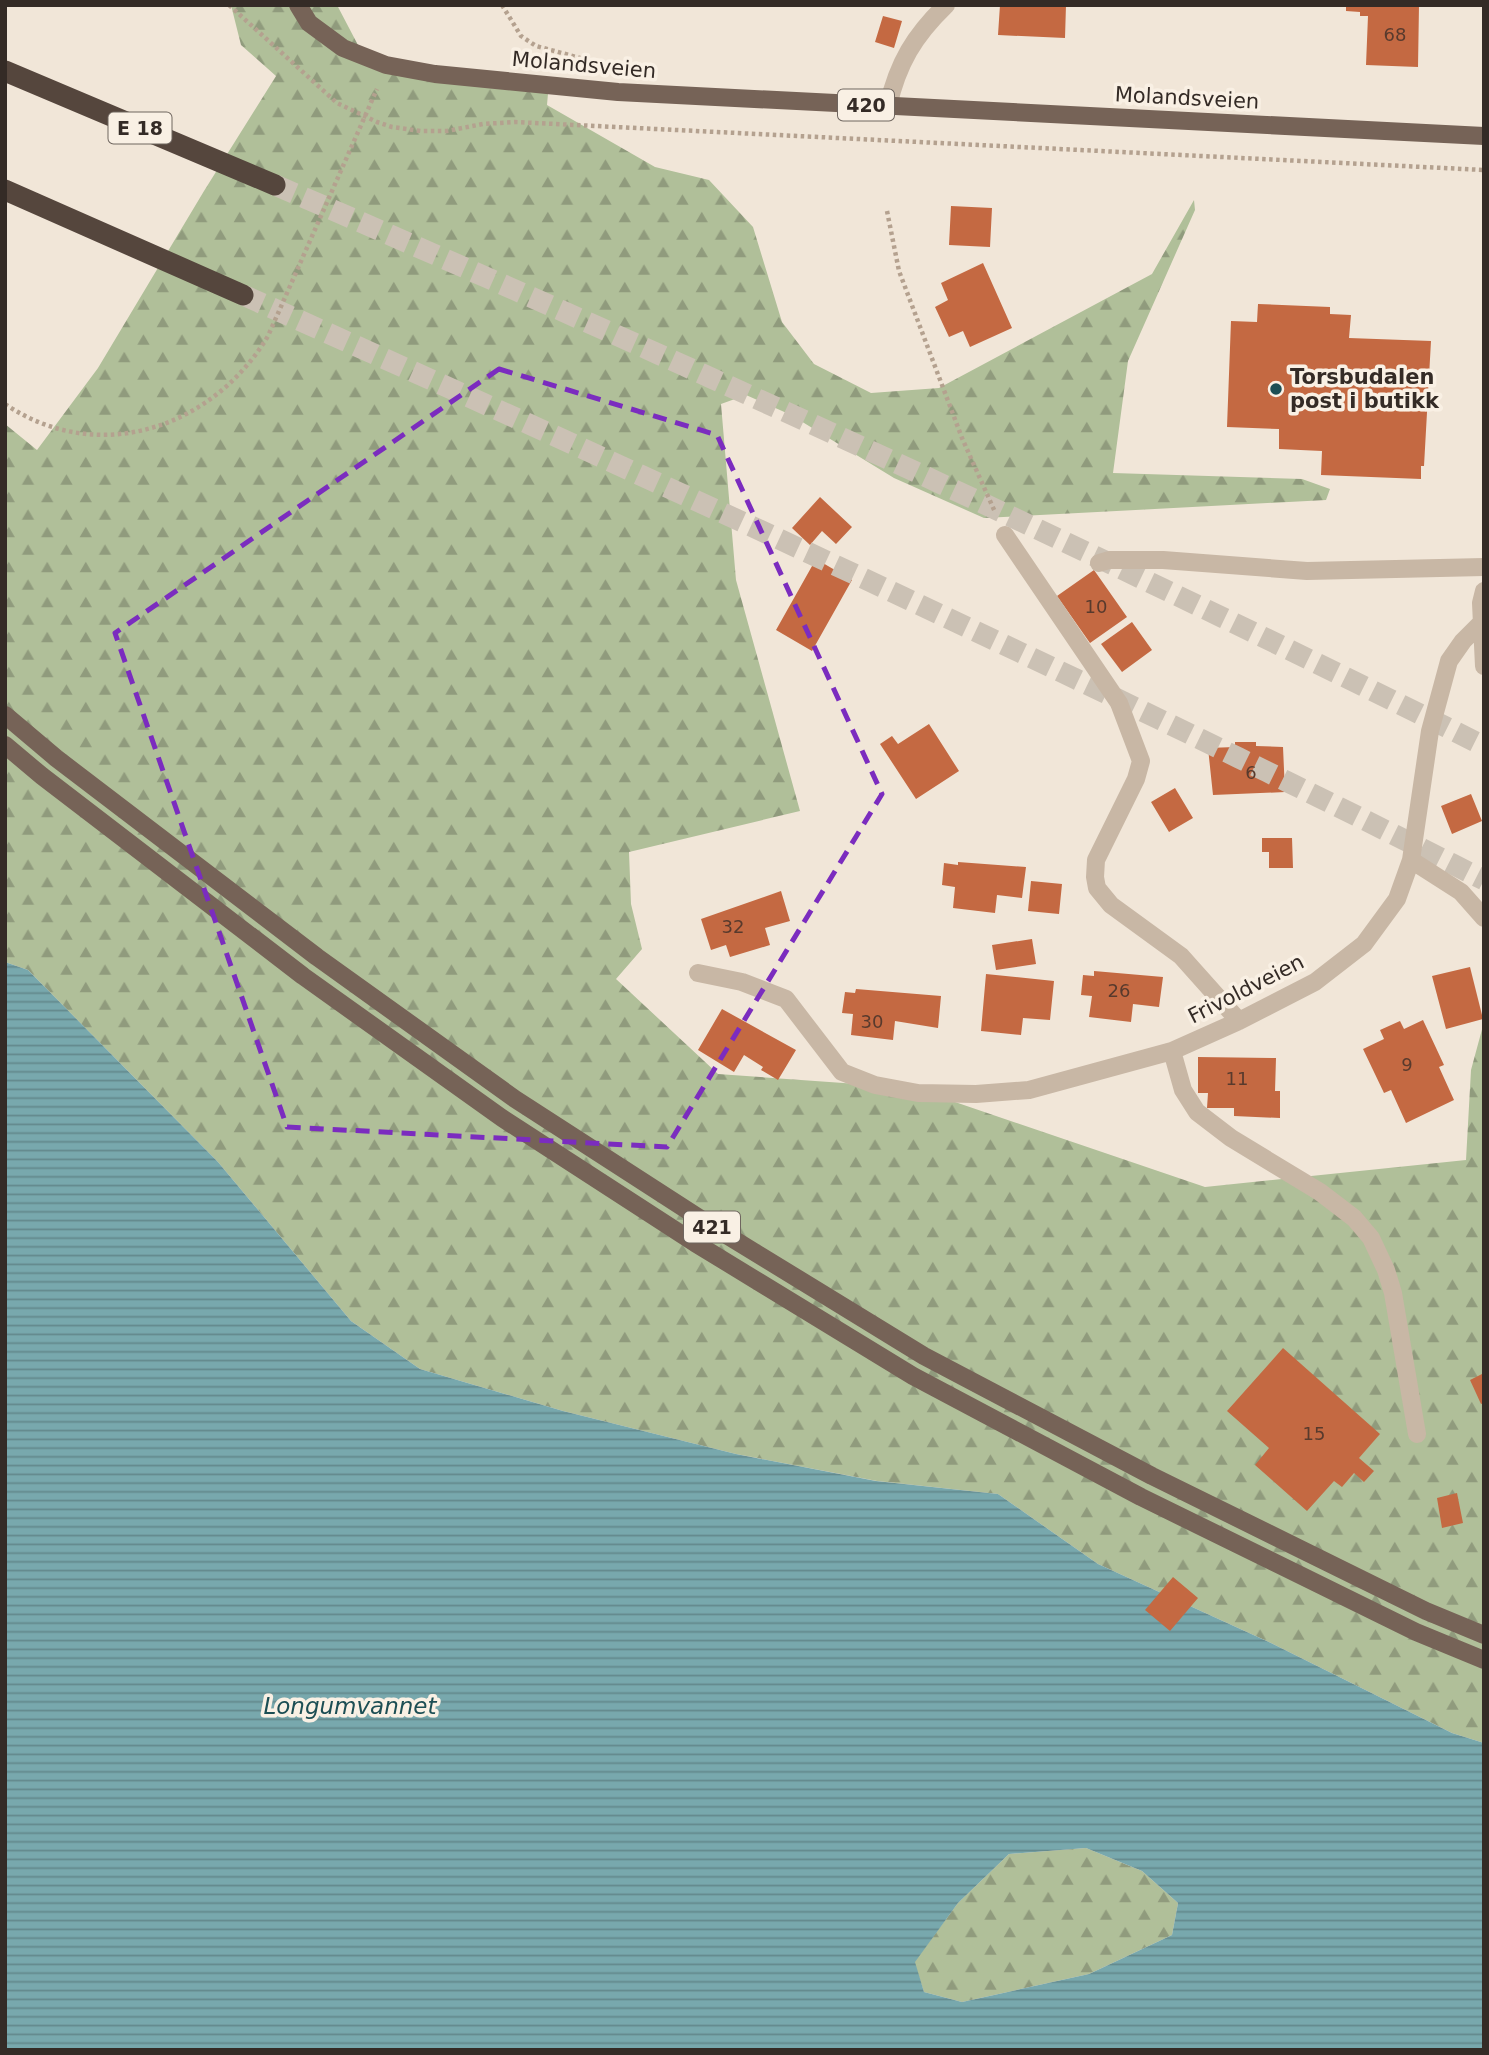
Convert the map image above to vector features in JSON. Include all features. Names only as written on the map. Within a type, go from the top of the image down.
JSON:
[{"type":"highway","name":"E 18","points":[[5,71],[275,185]]},
{"type":"highway","points":[[5,190],[243,295]]},
{"type":"main road","name":"Molandsveien","points":[[298,5],[309,23],[343,48],[386,65],[435,74],[618,92],[1484,135]]},
{"type":"main road","name":"421","points":[[5,715],[56,758],[317,957],[515,1099],[707,1223],[924,1356],[1152,1476],[1426,1611],[1484,1635]]},
{"type":"main road","name":"421","points":[[5,745],[303,976],[502,1118],[695,1243],[913,1377],[1166,1509],[1416,1632],[1484,1660]]},
{"type":"street","points":[[888,106],[896,74],[911,48],[946,5]]},
{"type":"street","points":[[1005,535],[1119,703],[1141,761],[1136,779],[1096,860],[1094,877],[1097,888],[1111,905],[1181,956],[1239,1021]]},
{"type":"street","points":[[1099,563],[1110,560],[1163,560],[1307,571],[1484,567]]},
{"type":"street","points":[[1484,591],[1481,603],[1484,666]]},
{"type":"street","name":"Frivoldveien","points":[[698,974],[742,982],[786,999],[842,1072],[875,1085],[918,1093],[976,1094],[1029,1090],[1172,1051],[1239,1021],[1315,982],[1364,944],[1396,899],[1411,860],[1430,732],[1449,661],[1463,641],[1483,621]]},
{"type":"street","points":[[1411,860],[1461,892],[1484,918]]},
{"type":"street","points":[[1172,1051],[1183,1090],[1197,1112],[1231,1138],[1320,1192],[1354,1218],[1371,1238],[1393,1293],[1417,1434]]},
{"type":"path","points":[[229,5],[337,103],[391,127],[447,131],[482,124],[515,122],[1484,170]]},
{"type":"path","points":[[502,5],[521,36],[536,46],[609,66],[616,76],[618,92]]},
{"type":"path","points":[[887,211],[904,284],[962,438],[1005,535]]},
{"type":"path","points":[[5,404],[47,426],[71,432]]},
{"type":"highlighted area","points":[[499,369],[717,435],[882,794],[667,1147],[287,1127],[115,633]]},
{"type":"green space","points":[[231,5],[337,5],[370,68],[549,82],[547,105],[655,167],[709,180],[753,227],[782,322],[814,364],[871,393],[939,388],[1152,274],[1194,200],[1195,210],[1128,361],[1113,473],[1302,479],[1330,489],[1326,500],[984,518],[894,478],[791,415],[746,395],[721,404],[736,580],[800,811],[629,852],[631,904],[642,949],[616,979],[718,1074],[914,1088],[1205,1187],[1466,1160],[1471,1070],[1484,1022],[1484,1743],[1452,1733],[1271,1643],[1098,1564],[998,1494],[877,1481],[736,1454],[563,1411],[420,1369],[351,1321],[218,1162],[28,970],[5,962],[5,424],[37,450],[98,368],[276,76],[241,45]]},
{"type":"green space","points":[[1086,1848],[1142,1871],[1178,1903],[1172,1935],[1089,1974],[962,2002],[924,1992],[914,1962],[958,1903],[1009,1854]]},
{"type":"water","name":"Longumvannet","points":[[5,962],[28,970],[218,1162],[351,1321],[420,1369],[563,1411],[736,1454],[876,1481],[998,1494],[1098,1564],[1271,1643],[1452,1733],[1484,1743],[1484,2050],[5,2050]],"holes":[[[1086,1848],[1142,1871],[1178,1903],[1172,1935],[1089,1974],[962,2002],[924,1992],[915,1962],[958,1903],[1009,1854]]]},
{"type":"building","points":[[1000,5],[1066,5],[1065,38],[998,35]]},
{"type":"building","points":[[1346,5],[1419,5],[1418,67],[1366,65],[1368,16],[1360,16],[1360,12],[1346,11]]},
{"type":"building","points":[[883,16],[902,21],[894,48],[875,42]]},
{"type":"building","points":[[951,206],[992,208],[990,247],[949,245]]},
{"type":"building","points":[[983,263],[1012,328],[970,347],[963,331],[949,337],[935,307],[948,300],[941,283]]},
{"type":"building","points":[[1258,304],[1330,307],[1330,314],[1351,315],[1349,338],[1431,341],[1421,479],[1321,475],[1322,451],[1279,449],[1279,429],[1227,427],[1231,321],[1257,322]]},
{"type":"building","points":[[820,497],[852,527],[836,544],[822,531],[810,545],[792,528]]},
{"type":"building","points":[[816,559],[852,580],[812,651],[776,630]]},
{"type":"building","points":[[1094,570],[1127,617],[1090,643],[1057,596]]},
{"type":"building","points":[[1132,622],[1152,650],[1122,672],[1101,644]]},
{"type":"building","points":[[929,724],[959,771],[916,799],[880,744],[892,736],[898,744]]},
{"type":"building","points":[[1235,742],[1256,742],[1256,746],[1283,747],[1285,792],[1213,795],[1208,748],[1235,747]]},
{"type":"building","points":[[1175,788],[1193,818],[1169,832],[1151,802]]},
{"type":"building","points":[[1471,794],[1482,821],[1452,834],[1441,806]]},
{"type":"building","points":[[1262,838],[1292,838],[1293,868],[1269,868],[1269,852],[1262,852]]},
{"type":"building","points":[[958,862],[1026,867],[1022,898],[997,895],[995,913],[953,908],[955,887],[942,885],[944,863],[958,865]]},
{"type":"building","points":[[1031,881],[1062,884],[1059,914],[1028,911]]},
{"type":"building","points":[[781,891],[790,921],[765,928],[770,945],[730,957],[726,945],[711,950],[701,919]]},
{"type":"building","points":[[1032,939],[1036,964],[996,970],[992,945]]},
{"type":"building","points":[[1470,967],[1483,1019],[1446,1029],[1432,976]]},
{"type":"building","points":[[1094,971],[1163,977],[1159,1007],[1133,1004],[1131,1022],[1089,1017],[1092,996],[1081,995],[1083,975],[1094,976]]},
{"type":"building","points":[[986,974],[1054,981],[1050,1020],[1023,1018],[1021,1035],[981,1031]]},
{"type":"building","points":[[856,989],[941,996],[938,1028],[895,1021],[893,1040],[851,1035],[853,1014],[842,1013],[845,992],[855,993]]},
{"type":"building","points":[[722,1009],[796,1050],[778,1080],[744,1055],[734,1072],[698,1050]]},
{"type":"building","points":[[1423,1020],[1444,1065],[1439,1067],[1454,1100],[1406,1123],[1391,1090],[1384,1093],[1363,1049],[1384,1039],[1380,1030],[1400,1021],[1404,1029]]},
{"type":"building","points":[[1198,1057],[1276,1058],[1275,1091],[1280,1091],[1280,1118],[1234,1116],[1234,1108],[1207,1108],[1208,1093],[1198,1093]]},
{"type":"building","points":[[1283,1348],[1380,1434],[1359,1458],[1374,1471],[1364,1482],[1354,1473],[1342,1487],[1334,1481],[1307,1511],[1255,1465],[1269,1448],[1227,1411]]},
{"type":"building","points":[[1484,1373],[1484,1403],[1481,1404],[1470,1380]]},
{"type":"building","points":[[1457,1493],[1463,1523],[1442,1528],[1437,1498]]},
{"type":"building","points":[[1173,1577],[1198,1598],[1170,1631],[1145,1610]]},
{"type":"tunnel","points":[[275,185],[732,387],[1034,527],[1484,746]]},
{"type":"tunnel","points":[[243,295],[555,436],[1022,653],[1484,880]]},
{"type":"place","name":"Torsbudalen post i butikk","points":[[1276,389]]}]
